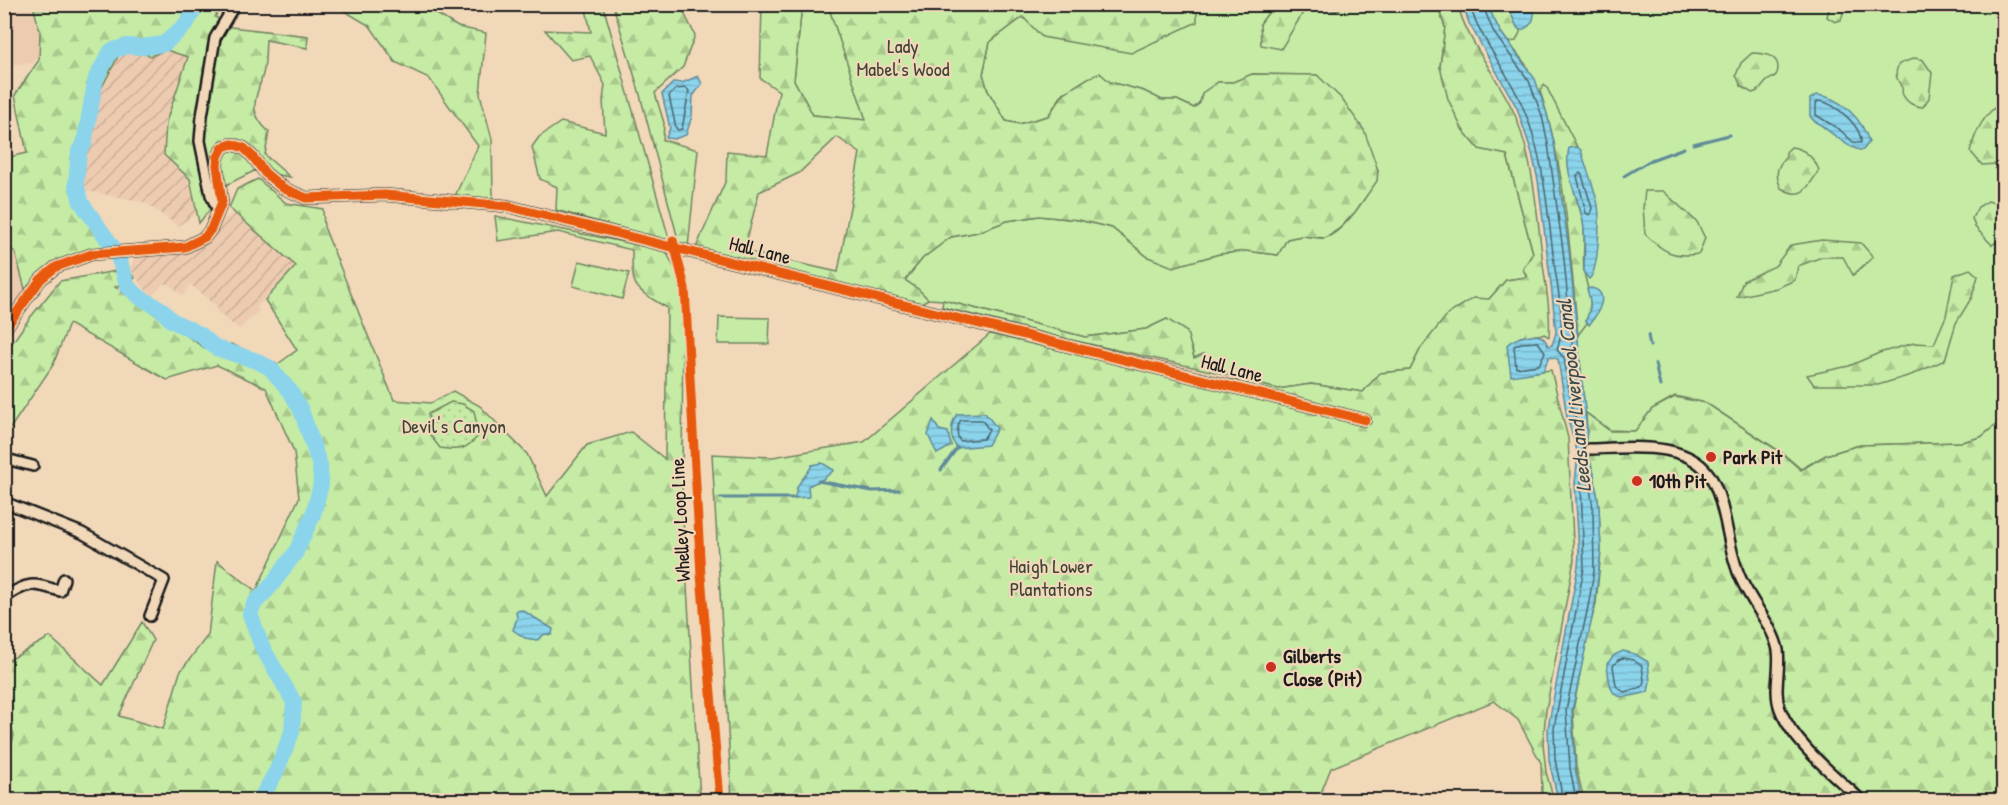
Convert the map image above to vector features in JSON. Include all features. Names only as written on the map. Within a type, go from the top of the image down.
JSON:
[{"type":"street","points":[[4,330],[41,279],[56,267],[92,254],[171,250],[194,244],[205,237],[218,211],[211,195],[201,141],[202,116],[215,38],[235,4]]},
{"type":"street","name":"Hall Lane","points":[[218,211],[222,202],[218,157],[223,147],[232,144],[244,148],[265,173],[283,188],[306,198],[385,195],[507,206],[1365,420]]},
{"type":"street","points":[[1589,449],[1642,448],[1670,451],[1693,459],[1705,468],[1714,482],[1737,570],[1778,650],[1777,694],[1780,709],[1793,731],[1808,749],[1861,801]]},
{"type":"street","points":[[4,465],[6,459],[33,466]]},
{"type":"street","points":[[4,502],[82,533],[164,580],[150,616]]},
{"type":"street","points":[[4,598],[28,584],[60,591],[64,579]]},
{"type":"shaded area","points":[[5,5],[70,5],[52,42],[33,63],[5,65]]},
{"type":"shaded area","points":[[122,47],[151,56],[166,50],[188,57],[166,122],[164,155],[190,179],[198,212],[178,226],[144,202],[83,190],[91,108]]},
{"type":"shaded area","points":[[4,200],[33,280],[15,307],[5,306]]},
{"type":"shaded area","points":[[274,201],[323,249],[284,279],[257,307],[259,310],[239,329],[217,312],[217,307],[190,284],[183,296],[169,284],[163,284],[151,297],[130,269],[135,256],[150,257],[194,249],[207,242],[221,219]]},
{"type":"green space","points":[[1197,4],[1274,5],[1260,24],[1322,7],[1337,11],[1345,4],[1437,5],[1445,27],[1440,67],[1507,155],[1533,253],[1523,269],[1527,277],[1506,280],[1489,299],[1421,348],[1410,370],[1380,373],[1363,392],[1311,384],[1278,389],[1224,374],[1204,354],[1194,358],[1192,348],[1167,319],[1146,329],[1085,337],[943,300],[928,299],[905,280],[923,258],[951,237],[978,232],[1007,221],[1039,216],[1079,220],[1112,228],[1148,257],[1198,260],[1219,254],[1246,251],[1278,255],[1287,239],[1301,236],[1324,238],[1340,228],[1365,198],[1378,170],[1317,75],[1253,74],[1233,82],[1218,82],[1194,108],[1177,100],[1162,100],[1144,91],[1110,82],[1064,92],[1048,116],[1019,124],[1006,121],[988,91],[983,74],[990,42],[1023,17],[1196,22]]},
{"type":"green space","points":[[1830,4],[1855,5],[1852,10],[1843,13],[1841,20],[1835,22],[1827,17]]},
{"type":"green space","points":[[33,5],[222,5],[215,17],[231,27],[308,36],[307,48],[266,40],[264,70],[255,104],[257,117],[269,132],[265,155],[290,177],[254,171],[214,191],[209,211],[199,223],[190,179],[164,155],[166,122],[188,57],[166,50],[151,56],[123,47],[91,108],[82,182],[83,191],[107,250],[54,265],[25,289],[15,252],[5,245],[5,230],[8,226],[5,221],[5,158],[27,153],[15,95],[39,60],[40,32]]},
{"type":"green space","points":[[327,5],[422,5],[458,27],[486,33],[480,94],[492,139],[493,199],[455,196],[478,146],[429,78],[395,62],[370,26],[338,7]]},
{"type":"green space","points":[[585,5],[603,5],[670,242],[556,210],[557,187],[540,179],[532,147],[539,137],[561,122],[605,133],[603,100],[605,85],[590,56],[571,60],[545,30],[591,32]]},
{"type":"green space","points":[[613,5],[643,5],[646,8],[681,7],[695,35],[683,67],[655,93],[664,123],[663,140],[698,150],[688,247],[679,243],[639,91]]},
{"type":"green space","name":"Lady Mabel's Wood","points":[[762,5],[802,5],[794,80],[813,115],[866,120],[828,5],[1197,5],[1197,22],[1131,53],[1042,37],[1023,17],[990,42],[983,74],[988,91],[1006,121],[1019,124],[1048,116],[1064,93],[1100,73],[1110,82],[1144,91],[1162,100],[1177,100],[1194,108],[1200,103],[1202,93],[1218,82],[1233,82],[1252,74],[1317,75],[1341,98],[1364,130],[1378,170],[1377,181],[1355,212],[1340,228],[1325,238],[1301,236],[1287,239],[1278,255],[1246,251],[1219,254],[1173,267],[1148,257],[1112,228],[1079,220],[1039,216],[1007,221],[978,232],[951,237],[923,258],[905,280],[928,299],[914,308],[695,250],[726,180],[727,151],[767,155],[779,91],[760,78]],"holes":[[[837,137],[860,153],[838,272],[744,251],[759,192],[799,173]]]},
{"type":"green space","points":[[802,5],[828,5],[867,120],[813,115],[794,80]]},
{"type":"green space","points":[[1274,5],[1345,5],[1337,11],[1322,7],[1304,11],[1281,49],[1261,45],[1260,24]]},
{"type":"green space","name":"Haigh Lower Plantations","points":[[1437,5],[1458,5],[1468,33],[1515,115],[1527,151],[1534,188],[1548,300],[1549,337],[1544,334],[1520,337],[1511,375],[1551,370],[1568,438],[1574,560],[1546,710],[1543,743],[1546,772],[1554,800],[1545,800],[1542,792],[1541,763],[1518,720],[1494,701],[1331,768],[1318,800],[732,800],[712,454],[773,457],[864,442],[990,334],[1170,376],[1245,381],[1278,389],[1311,384],[1363,392],[1380,373],[1410,370],[1421,348],[1447,315],[1473,298],[1489,299],[1506,280],[1527,277],[1523,269],[1533,253],[1507,155],[1479,149],[1462,129],[1448,99],[1440,67],[1445,27]]},
{"type":"green space","points":[[1487,5],[2003,5],[2003,419],[1981,437],[1962,442],[1859,445],[1826,455],[1801,469],[1781,452],[1706,403],[1675,396],[1652,409],[1635,431],[1610,430],[1585,412],[1569,250],[1554,143],[1527,66],[1500,31]]},
{"type":"green space","points":[[1487,5],[1507,5],[1517,27],[1521,30],[1516,41],[1508,42]]},
{"type":"green space","points":[[1752,53],[1772,57],[1778,68],[1776,75],[1752,93],[1741,86],[1736,75],[1741,63]]},
{"type":"green space","points":[[1915,58],[1923,60],[1932,73],[1929,98],[1923,107],[1907,100],[1896,75],[1899,64]]},
{"type":"green space","points":[[1544,85],[1577,147],[1569,148],[1568,158],[1583,221],[1584,272],[1590,302],[1587,323],[1578,335],[1561,181],[1549,121],[1540,91]]},
{"type":"green space","points":[[1994,108],[2003,108],[2003,156],[1996,164],[1982,165],[1970,151],[1985,117]]},
{"type":"green space","points":[[1791,147],[1808,154],[1819,170],[1808,187],[1799,193],[1788,192],[1781,188],[1778,179],[1778,168]]},
{"type":"green space","points":[[258,179],[286,203],[323,209],[324,227],[394,400],[431,403],[453,391],[480,406],[527,454],[547,496],[587,445],[631,432],[665,459],[667,308],[647,296],[637,286],[633,273],[632,250],[558,232],[498,241],[495,216],[643,246],[664,247],[683,286],[682,504],[700,800],[5,800],[5,768],[14,735],[5,709],[4,663],[50,637],[103,685],[142,622],[153,640],[119,716],[163,729],[180,672],[208,635],[217,561],[256,591],[299,498],[294,452],[266,388],[217,365],[167,380],[69,324],[53,365],[5,436],[5,353],[60,281],[127,269],[135,278],[115,287],[206,349],[231,344],[278,364],[297,350],[265,300],[296,266],[229,208],[237,189]]},
{"type":"green space","points":[[1645,191],[1663,191],[1697,222],[1705,238],[1699,254],[1682,255],[1669,252],[1645,234],[1643,207]]},
{"type":"green space","points":[[1988,201],[2003,206],[2003,238],[1992,245],[1975,227],[1972,218],[1978,207]]},
{"type":"green space","points":[[1822,240],[1861,243],[1873,257],[1853,275],[1843,257],[1822,257],[1798,266],[1795,280],[1777,288],[1737,297],[1743,281],[1775,266],[1791,245]]},
{"type":"green space","points":[[579,261],[629,273],[622,299],[573,286]]},
{"type":"green space","points":[[1970,269],[1978,276],[1972,297],[1956,323],[1945,360],[1911,375],[1878,385],[1814,385],[1807,375],[1849,366],[1879,353],[1914,343],[1934,344],[1946,316],[1954,275]]},
{"type":"green space","points":[[943,300],[1085,337],[1146,329],[1167,319],[1187,332],[1194,358],[1204,354],[1224,374],[1067,339],[942,307]]},
{"type":"green space","points":[[719,317],[770,318],[769,344],[718,344]]},
{"type":"green space","points":[[1675,397],[1706,403],[1780,452],[1801,470],[1826,455],[1860,445],[1962,442],[1981,437],[2003,419],[2003,800],[1584,800],[1576,767],[1573,711],[1587,636],[1596,604],[1601,551],[1599,508],[1594,474],[1585,444],[1586,413],[1610,431],[1635,431],[1652,409]]},
{"type":"green space","name":"Devil's Canyon","points":[[451,402],[463,404],[474,411],[479,435],[470,444],[458,449],[440,448],[430,435],[428,414]]},
{"type":"water","name":"Leeds and Liverpool Canal","points":[[1463,5],[1487,5],[1500,31],[1535,79],[1554,143],[1569,250],[1587,431],[1585,444],[1594,474],[1599,507],[1601,550],[1595,604],[1572,711],[1575,768],[1583,800],[1558,800],[1549,760],[1548,728],[1578,567],[1575,483],[1578,454],[1567,417],[1558,359],[1549,357],[1543,371],[1511,376],[1507,345],[1518,338],[1534,335],[1542,337],[1548,346],[1552,345],[1556,333],[1538,180],[1532,153],[1517,108],[1469,23]]},
{"type":"water","points":[[1507,5],[1534,5],[1534,17],[1531,23],[1521,30],[1517,27]]},
{"type":"water","points":[[698,76],[702,84],[693,96],[692,116],[686,135],[674,139],[666,138],[670,128],[662,94],[674,82],[682,83]]},
{"type":"water","points":[[1817,95],[1834,100],[1856,118],[1869,142],[1863,150],[1851,147],[1813,120],[1810,116],[1810,99]]},
{"type":"water","points":[[1577,147],[1581,150],[1598,205],[1597,255],[1589,279],[1584,273],[1583,221],[1568,167],[1569,148]]},
{"type":"water","points":[[1591,288],[1601,294],[1602,299],[1596,316],[1589,325],[1586,320],[1590,305],[1587,289]]},
{"type":"water","points":[[985,413],[997,428],[988,445],[957,448],[951,431],[957,414]]},
{"type":"water","points":[[933,420],[939,430],[948,432],[951,446],[937,454],[928,435]]},
{"type":"water","points":[[822,463],[834,470],[823,479],[808,486],[809,497],[795,498],[800,482],[812,465]]},
{"type":"water","points":[[522,610],[553,629],[552,635],[545,634],[537,640],[525,638],[513,630],[517,618],[516,611]]},
{"type":"water","points":[[1623,651],[1635,654],[1648,662],[1650,681],[1648,692],[1621,697],[1613,691],[1607,664],[1614,655]]},
{"type":"waterway","points":[[198,4],[186,24],[164,44],[142,47],[127,46],[111,51],[96,78],[84,144],[79,151],[76,184],[81,202],[117,253],[128,287],[141,298],[161,309],[171,320],[201,335],[216,348],[257,361],[270,368],[290,391],[301,410],[320,466],[321,484],[313,515],[296,552],[254,604],[250,614],[262,647],[294,702],[292,732],[276,772],[260,800]]},
{"type":"waterway","points":[[1693,144],[1729,135]]},
{"type":"waterway","points":[[1624,176],[1651,160],[1684,148]]},
{"type":"waterway","points":[[1648,335],[1650,346]]},
{"type":"waterway","points":[[1655,364],[1660,386]]},
{"type":"waterway","points":[[941,470],[957,448]]},
{"type":"waterway","points":[[818,481],[872,491],[899,490]]},
{"type":"waterway","points":[[720,498],[795,498]]},
{"type":"cycle path","points":[[4,330],[41,279],[56,267],[92,254],[185,247],[205,237],[211,229],[222,202],[218,157],[223,147],[232,144],[244,148],[265,173],[283,188],[306,198],[385,195],[507,206],[1365,420]]},
{"type":"cycle path","name":"Whelley Loop Line","points":[[673,240],[685,288],[701,575],[720,800]]},
{"type":"place","name":"Park Pit","points":[[1711,457]]},
{"type":"place","name":"10th Pit","points":[[1637,481]]},
{"type":"place","name":"Gilberts Close (Pit)","points":[[1271,667]]}]
